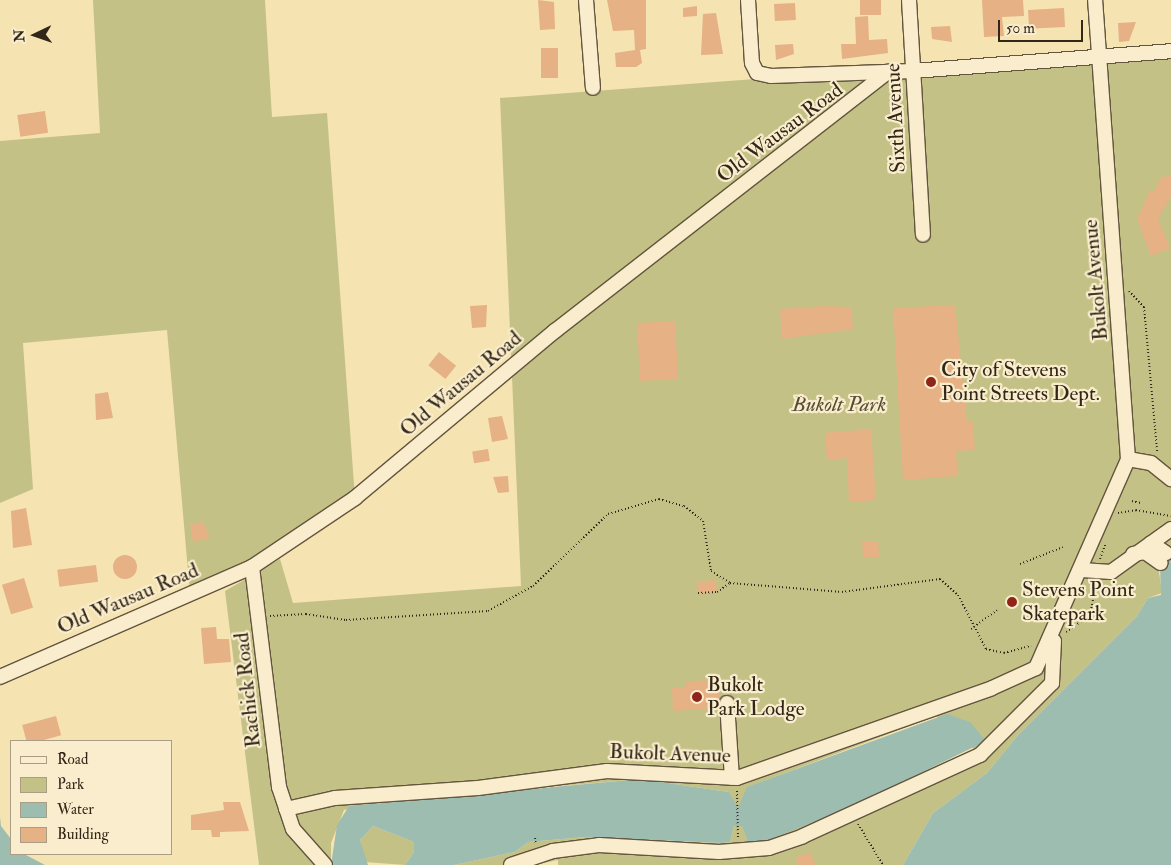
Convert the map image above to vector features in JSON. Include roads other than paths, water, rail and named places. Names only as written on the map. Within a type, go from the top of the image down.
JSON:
[{"type":"street","points":[[586,0],[592,88]]},
{"type":"street","points":[[748,0],[752,63],[762,75],[913,71],[1171,50]]},
{"type":"street","name":"Sixth Avenue","points":[[909,0],[923,235]]},
{"type":"street","name":"Bukolt Avenue","points":[[286,809],[336,798],[478,788],[607,771],[734,778],[1026,675],[1042,660],[1058,633],[1128,459],[1095,0]]},
{"type":"street","name":"Old Wausau Road","points":[[0,677],[252,567],[356,498],[555,331],[888,72]]},
{"type":"street","points":[[1128,459],[1151,463],[1171,479]]},
{"type":"street","points":[[1082,570],[1111,572],[1133,554],[1171,529]]},
{"type":"street","points":[[1133,554],[1145,552],[1164,558],[1151,543]]},
{"type":"street","name":"Rachick Road","points":[[252,567],[260,616],[279,787],[286,809]]},
{"type":"street","name":"Bukolt Avenue","points":[[511,865],[553,851],[599,845],[719,852],[769,848],[852,816],[980,755],[1052,683],[1058,633]]},
{"type":"street","points":[[727,703],[734,778]]},
{"type":"street","points":[[286,809],[297,836],[323,863]]},
{"type":"water","points":[[1171,551],[1171,865],[903,865],[933,813],[987,773],[1018,735],[1137,616],[1148,598],[1161,595],[1160,566]]},
{"type":"water","points":[[947,714],[970,722],[986,741],[855,805],[759,844],[749,843],[742,826],[734,826],[730,842],[722,843],[585,837],[528,842],[515,852],[454,865],[405,865],[414,852],[414,842],[373,826],[360,840],[368,865],[331,865],[337,825],[349,806],[640,779],[729,792],[738,808],[747,787]]},
{"type":"water","points":[[0,817],[1,826],[10,838],[10,855],[26,855],[45,865],[0,865]]},
{"type":"place","name":"City of Stevens Point Streets Dept.","points":[[931,382]]},
{"type":"place","name":"Stevens Point Skatepark","points":[[1012,602]]},
{"type":"place","name":"Bukolt Park Lodge","points":[[697,697]]},
{"type":"park label","name":"Bukolt Park","points":[[839,405]]}]
